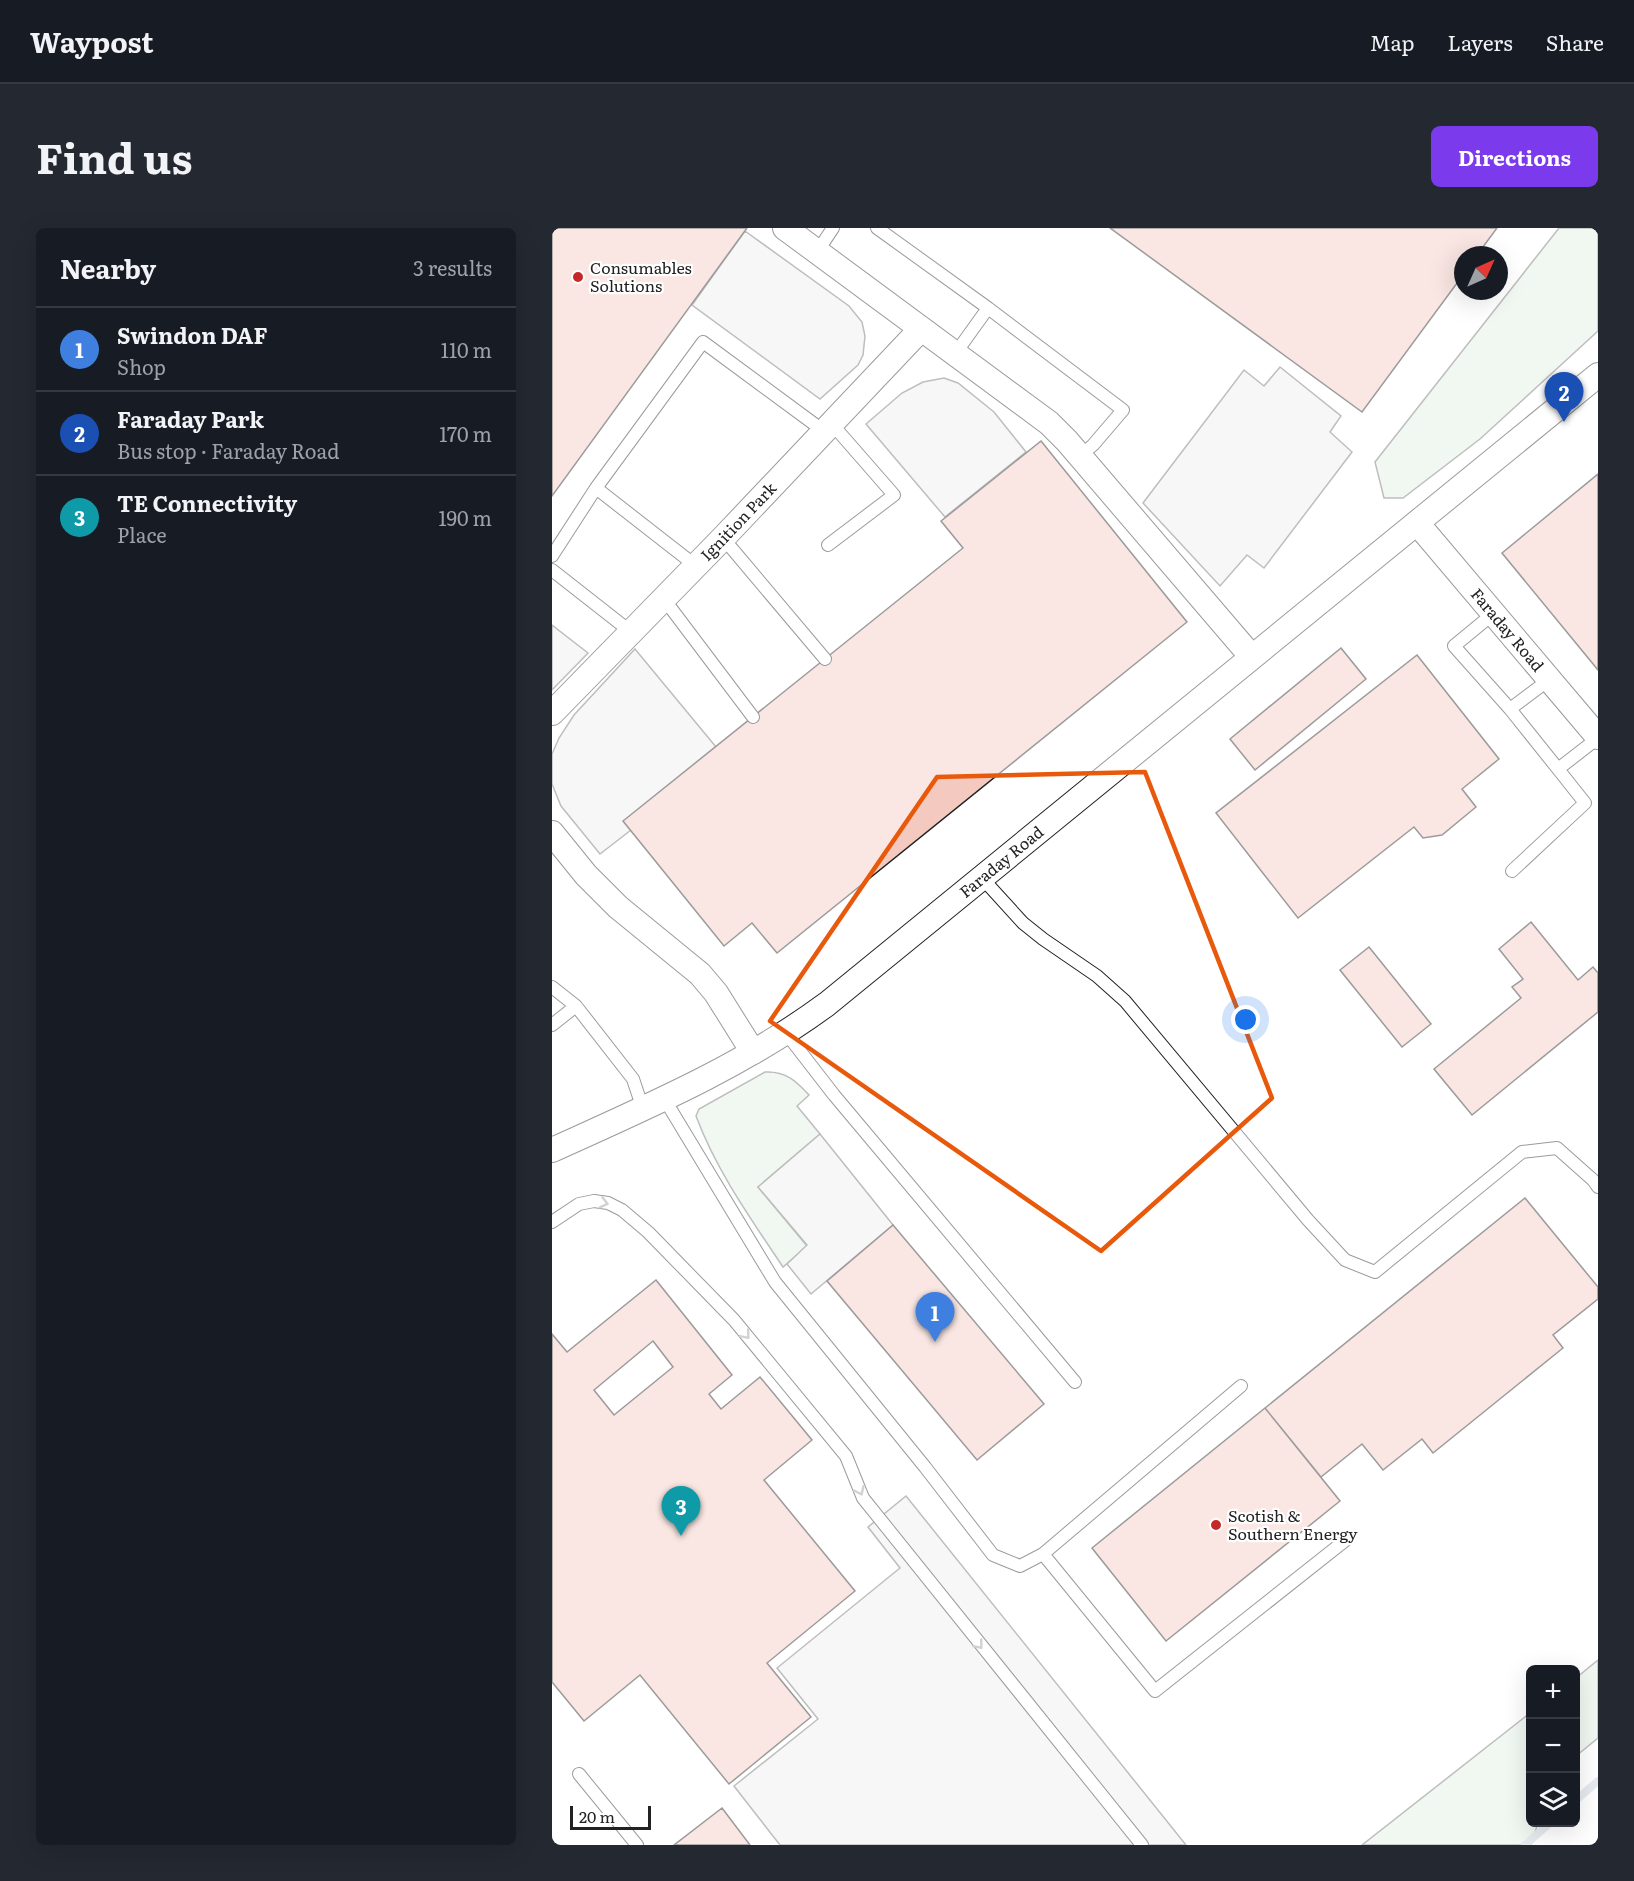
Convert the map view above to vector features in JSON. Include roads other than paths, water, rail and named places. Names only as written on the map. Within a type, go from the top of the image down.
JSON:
[{"type":"street","points":[[785,228],[1049,423],[1080,456],[1251,656]]},
{"type":"street","name":"Ignition Park","points":[[552,713],[723,538],[921,329]]},
{"type":"street","name":"Faraday Road","points":[[552,1150],[654,1105],[786,1033],[827,1004],[1598,375]]},
{"type":"street","name":"Faraday Road","points":[[1417,523],[1598,738]]},
{"type":"street","points":[[552,833],[586,875],[618,907],[700,974],[716,993],[753,1052]]},
{"type":"lane","points":[[817,252],[833,228]]},
{"type":"lane","points":[[877,228],[1123,410],[1093,445],[1080,456]]},
{"type":"lane","points":[[955,354],[988,308]]},
{"type":"lane","points":[[552,556],[596,488],[703,342],[828,428],[894,495],[828,545]]},
{"type":"lane","points":[[596,488],[696,566]]},
{"type":"lane","points":[[723,538],[825,659]]},
{"type":"lane","points":[[552,570],[631,632]]},
{"type":"lane","points":[[664,599],[753,717]]},
{"type":"lane","points":[[1494,614],[1454,646],[1510,709],[1585,803],[1512,871]]},
{"type":"lane","points":[[1510,709],[1550,679]]},
{"type":"lane","points":[[1558,769],[1598,738]]},
{"type":"lane","points":[[982,878],[1023,923],[1097,976],[1125,1001],[1308,1220],[1345,1260],[1375,1272],[1522,1152],[1557,1148],[1598,1187]]},
{"type":"lane","points":[[552,987],[576,1006],[654,1105],[775,1281],[993,1555],[1020,1566],[1043,1554],[1241,1386]]},
{"type":"lane","points":[[552,1025],[576,1006]]},
{"type":"lane","points":[[786,1033],[834,1095],[1075,1382]]},
{"type":"lane","points":[[552,1222],[579,1204],[594,1201],[608,1203],[622,1210],[648,1232],[696,1279],[734,1320],[846,1456],[863,1498],[1142,1845]]},
{"type":"lane","points":[[1043,1554],[1155,1691],[1347,1539]]},
{"type":"lane","points":[[579,1774],[637,1845]]},
{"type":"waterway","points":[[1580,1797],[1598,1781]]},
{"type":"waterway","points":[[1525,1845],[1545,1827]]},
{"type":"place","name":"Consumables Solutions","points":[[578,277]]},
{"type":"place","name":"Faraday Park","points":[[1564,422]]},
{"type":"place","name":"Swindon DAF","points":[[935,1342]]},
{"type":"place","name":"Scotish & Southern Energy","points":[[1216,1525]]},
{"type":"place","name":"TE Connectivity","points":[[681,1536]]}]
